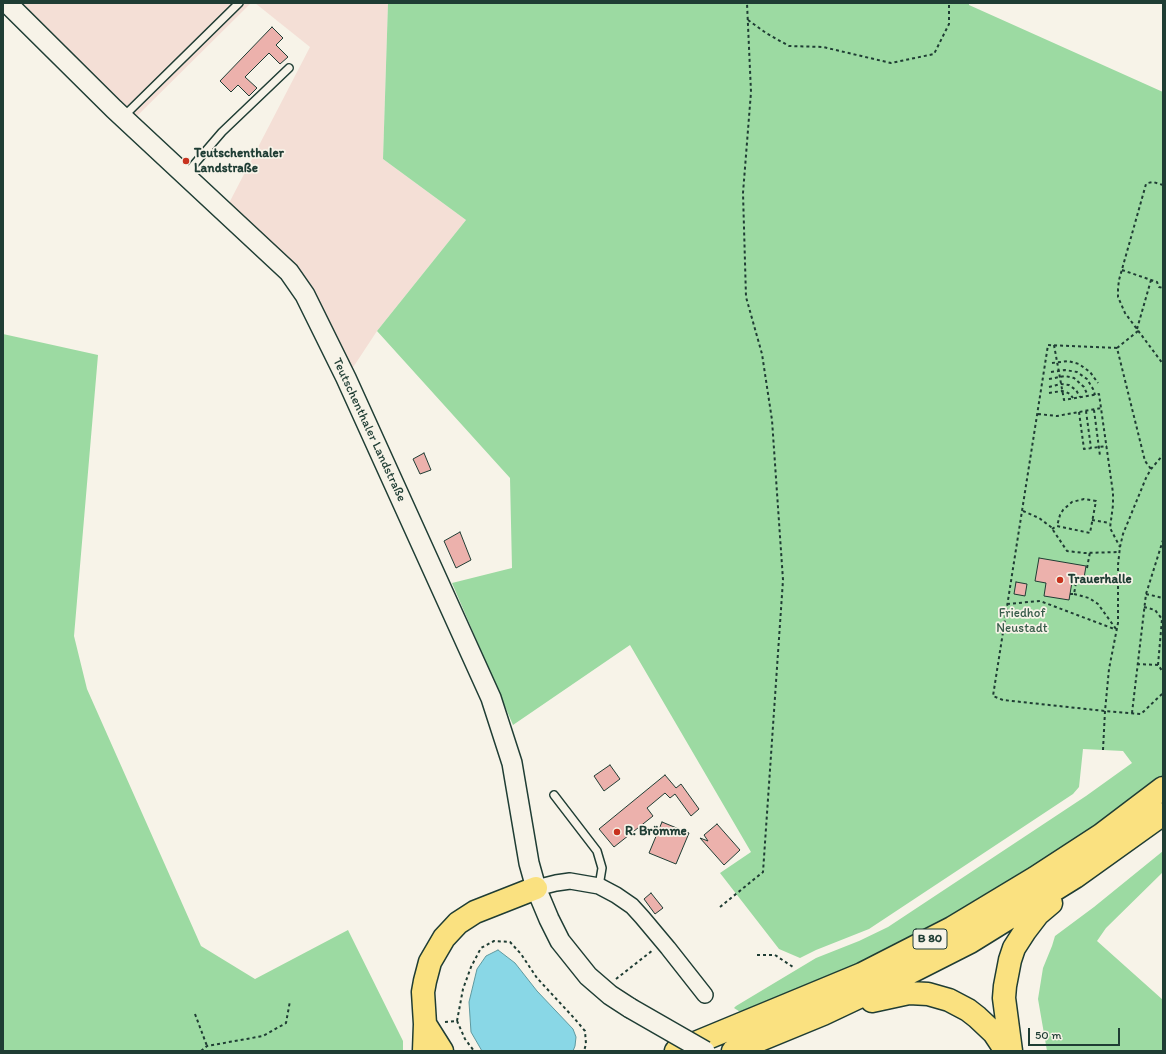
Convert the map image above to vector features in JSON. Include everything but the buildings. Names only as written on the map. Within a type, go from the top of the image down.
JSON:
[{"type":"highway","name":"B 80","points":[[676,1051],[862,974],[952,928],[1035,878],[1101,835],[1163,788]]},
{"type":"highway","name":"B 80","points":[[734,1051],[823,1014],[970,942],[1074,877],[1120,846],[1163,814]]},
{"type":"highway","points":[[1011,1051],[1004,998],[1007,973],[1014,948],[1038,914],[1120,846]]},
{"type":"highway","points":[[424,1051],[425,1024],[423,992],[430,962],[444,938],[458,924],[475,912],[536,888]]},
{"type":"highway","points":[[823,1014],[897,995],[909,993],[928,994],[949,1000],[968,1010],[986,1025],[1006,1051]]},
{"type":"highway","points":[[425,1024],[442,1051]]},
{"type":"street","name":"Teutschenthaler Landstraße","points":[[7,3],[123,117],[288,272],[305,295],[346,378],[491,698],[512,763],[519,797],[529,863],[536,888],[554,931],[577,964],[597,985],[630,1008],[706,1051]]},
{"type":"street","points":[[536,888],[570,881],[599,886],[616,894],[632,906],[664,942],[705,995]]},
{"type":"lane","points":[[123,117],[239,3]]},
{"type":"lane","points":[[185,175],[222,132],[289,68]]},
{"type":"lane","points":[[554,795],[598,851],[602,868],[599,886]]},
{"type":"path","points":[[720,907],[763,872],[783,580],[772,420],[762,354],[746,296],[743,193],[751,92],[747,3]]},
{"type":"path","points":[[748,20],[788,46],[823,47],[891,63],[934,54],[949,24],[949,3]]},
{"type":"path","points":[[1163,185],[1153,182],[1146,184],[1119,280],[1118,297],[1125,313],[1163,364]]},
{"type":"path","points":[[1122,270],[1157,282],[1158,287],[1163,289],[1163,294]]},
{"type":"path","points":[[1151,280],[1137,330],[1116,348],[1048,345],[993,696],[1003,700],[1141,714],[1163,693]]},
{"type":"path","points":[[1054,345],[1064,400],[1099,394],[1113,493],[1110,528],[1120,547]]},
{"type":"path","points":[[1116,348],[1145,461],[1151,469]]},
{"type":"path","points":[[1052,363],[1068,362],[1083,366],[1093,375],[1098,383]]},
{"type":"path","points":[[1051,372],[1071,370],[1082,375],[1090,383],[1095,395]]},
{"type":"path","points":[[1049,379],[1069,377],[1078,381],[1084,387],[1088,396]]},
{"type":"path","points":[[1049,387],[1061,384],[1069,385],[1076,390],[1080,397]]},
{"type":"path","points":[[1049,393],[1062,391],[1068,393],[1073,398]]},
{"type":"path","points":[[1038,414],[1057,416],[1101,408]]},
{"type":"path","points":[[1094,409],[1100,456]]},
{"type":"path","points":[[1086,411],[1091,448]]},
{"type":"path","points":[[1079,412],[1084,449],[1107,446]]},
{"type":"path","points":[[1103,750],[1109,669],[1118,623],[1118,564],[1120,547],[1128,522],[1146,478],[1151,469],[1163,455]]},
{"type":"path","points":[[1052,529],[1057,526],[1090,533],[1096,501],[1084,499],[1072,502],[1063,510],[1057,526]]},
{"type":"path","points":[[1023,511],[1039,518],[1052,529],[1067,551],[1119,552]]},
{"type":"path","points":[[1092,520],[1110,523]]},
{"type":"path","points":[[1132,713],[1146,594],[1163,540]]},
{"type":"path","points":[[1087,568],[1090,552]]},
{"type":"path","points":[[1077,577],[1072,594],[1089,598],[1098,604],[1117,630]]},
{"type":"path","points":[[1146,594],[1163,598]]},
{"type":"path","points":[[1007,604],[1034,600],[1040,601],[1117,630]]},
{"type":"path","points":[[1144,607],[1155,610],[1162,619],[1158,665],[1163,672]]},
{"type":"path","points":[[1137,664],[1158,665]]},
{"type":"path","points":[[474,1051],[457,1021],[463,989],[471,967],[481,948],[494,941],[510,942],[521,954],[537,978],[585,1031],[586,1044],[584,1051]]},
{"type":"path","points":[[612,982],[664,942]]},
{"type":"path","points":[[757,955],[775,955],[793,967]]},
{"type":"path","points":[[201,1051],[206,1046],[263,1036],[286,1023],[290,1001]]},
{"type":"path","points":[[195,1014],[206,1046]]},
{"type":"path","points":[[425,1024],[457,1021]]},
{"type":"shaded area","points":[[14,3],[251,3],[135,118]]},
{"type":"shaded area","points":[[255,3],[388,3],[383,159],[466,220],[377,331],[350,372],[315,301],[227,207],[310,47]]},
{"type":"green space","name":"Friedhof Neustadt","points":[[388,3],[969,3],[969,5],[1163,92],[1163,777],[1116,813],[1030,870],[907,942],[745,1015],[734,1008],[816,958],[859,941],[888,927],[1086,796],[1132,763],[1123,751],[1083,749],[1079,787],[1073,794],[869,929],[800,958],[779,949],[720,873],[751,852],[630,645],[513,725],[452,583],[512,568],[510,478],[377,331],[466,220],[383,159]]},
{"type":"green space","points":[[3,334],[98,355],[74,636],[87,689],[201,946],[255,979],[348,930],[403,1041],[403,1051],[3,1051]]},
{"type":"green space","points":[[1163,851],[1163,872],[1106,928],[1097,941],[1163,1000],[1163,1051],[1047,1051],[1038,999],[1043,968],[1055,936],[1094,907]]},
{"type":"water","points":[[498,950],[515,963],[537,991],[573,1029],[576,1037],[573,1051],[482,1051],[471,1032],[469,1002],[477,969],[486,956]]},
{"type":"place","name":"Teutschenthaler Landstraße","points":[[186,161]]},
{"type":"place","name":"Trauerhalle","points":[[1060,580]]},
{"type":"place","name":"R. Brömme","points":[[617,832]]}]
